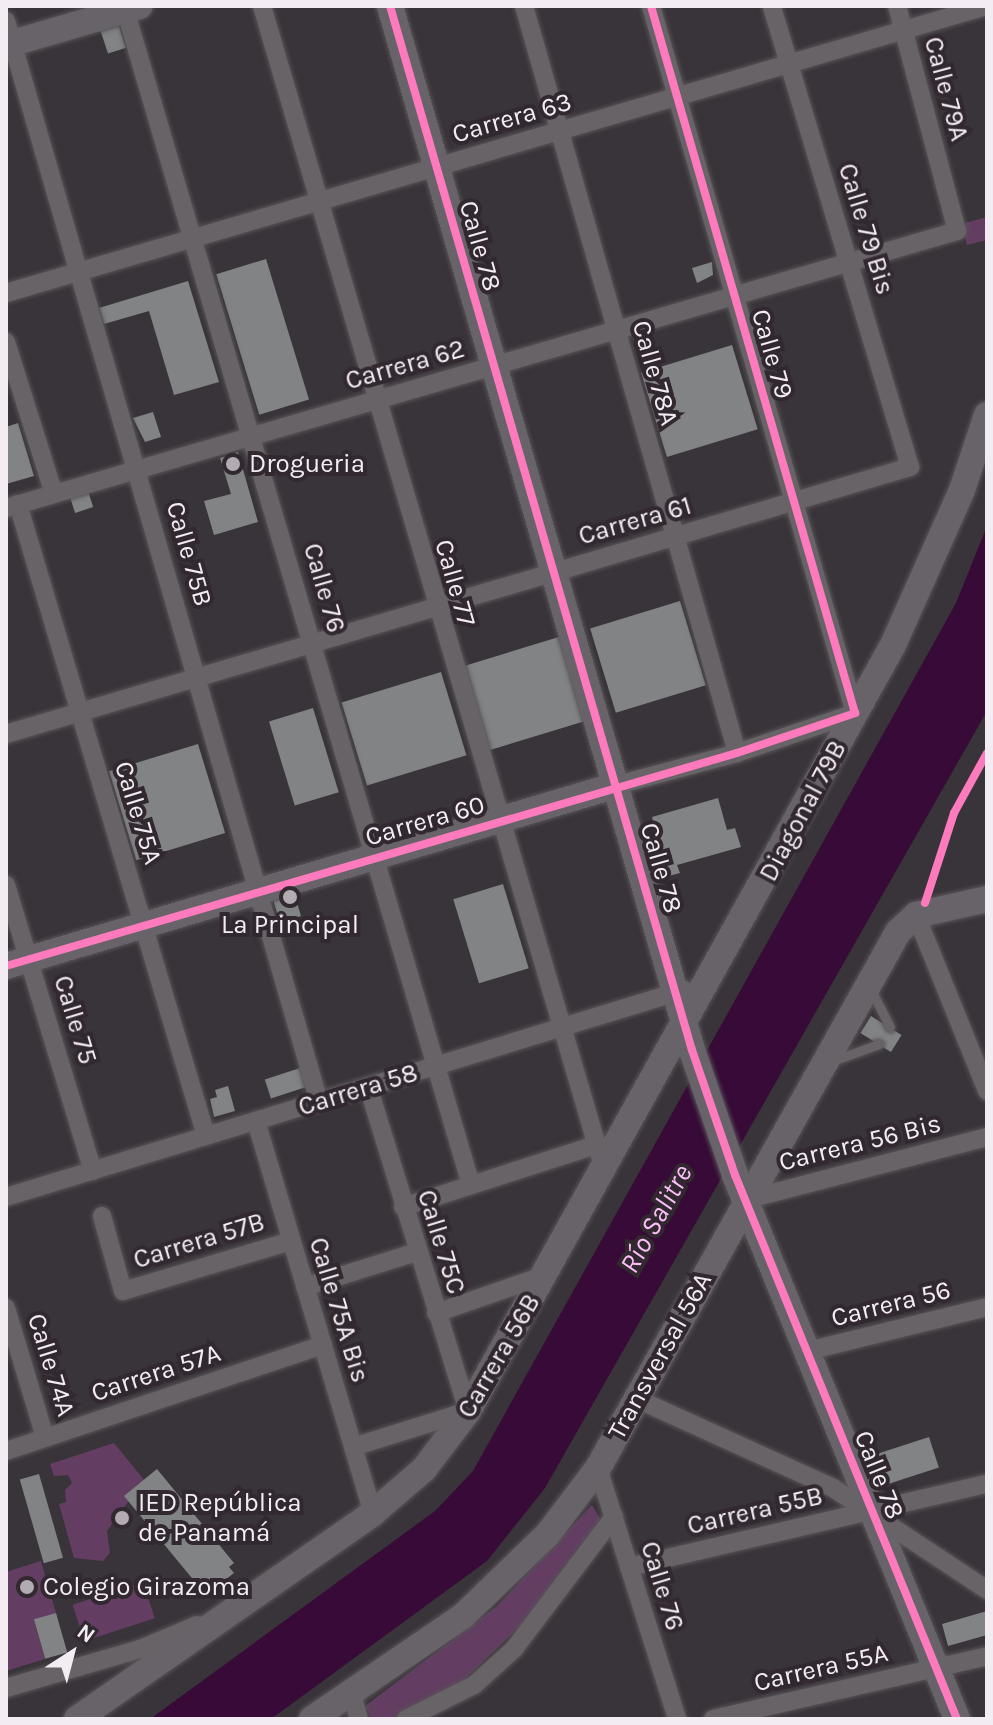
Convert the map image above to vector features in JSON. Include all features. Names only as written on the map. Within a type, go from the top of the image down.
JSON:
[{"type":"main road","name":"Calle 78","points":[[390,6],[689,1039],[740,1188],[957,1719]]},
{"type":"main road","points":[[8,36],[129,7]]},
{"type":"main road","name":"Diagonal 79B","points":[[689,1039],[710,983],[933,560],[987,415]]},
{"type":"main road","name":"Carrera 60","points":[[18,962],[617,785]]},
{"type":"main road","points":[[916,915],[987,899]]},
{"type":"main road","name":"Transversal 56A","points":[[312,1719],[493,1592],[548,1534],[598,1468],[637,1399],[740,1188],[822,1065],[898,932],[916,915]]},
{"type":"main road","name":"Carrera 56B","points":[[229,1612],[373,1513],[424,1469],[468,1411],[605,1173],[689,1039]]},
{"type":"main road","points":[[77,1719],[229,1612]]},
{"type":"street","name":"Calle 77","points":[[262,6],[559,1029],[605,1173]]},
{"type":"street","name":"Calle 78A","points":[[524,6],[737,753]]},
{"type":"street","name":"Calle 79","points":[[651,6],[855,713]]},
{"type":"street","name":"Calle 79 Bis","points":[[772,6],[910,467]]},
{"type":"street","name":"Calle 79A","points":[[897,6],[957,231]]},
{"type":"street","name":"Carrera 63","points":[[6,293],[986,6]]},
{"type":"street","name":"Calle 76","points":[[129,7],[193,238],[471,1185]]},
{"type":"street","name":"Calle 75B","points":[[8,36],[138,470],[319,1102]]},
{"type":"street","name":"Carrera 62","points":[[12,506],[957,231]]},
{"type":"street","points":[[6,342],[54,494]]},
{"type":"street","name":"Carrera 61","points":[[6,734],[910,467]]},
{"type":"street","name":"Calle 75A","points":[[12,506],[80,713],[206,1136]]},
{"type":"street","name":"Carrera 60","points":[[617,785],[737,753],[855,713]]},
{"type":"street","name":"Calle 75","points":[[6,885],[18,962],[93,1171]]},
{"type":"street","points":[[916,915],[987,1091]]},
{"type":"street","name":"Carrera 58","points":[[6,1197],[710,983]]},
{"type":"street","name":"Calle 75C","points":[[368,1086],[468,1411]]},
{"type":"street","name":"Calle 75A Bis","points":[[256,1121],[373,1513]]},
{"type":"street","name":"Carrera 56 Bis","points":[[740,1188],[987,1137]]},
{"type":"street","points":[[403,1207],[596,1145]]},
{"type":"street","name":"Carrera 57B","points":[[102,1216],[123,1291],[291,1241]]},
{"type":"street","points":[[305,1287],[417,1252]]},
{"type":"street","points":[[436,1313],[546,1275]]},
{"type":"street","name":"Carrera 56","points":[[807,1351],[987,1307]]},
{"type":"street","name":"Calle 74A","points":[[6,1308],[45,1437]]},
{"type":"street","name":"Carrera 57A","points":[[6,1451],[323,1345]]},
{"type":"street","points":[[637,1399],[818,1480],[872,1510],[987,1590]]},
{"type":"street","points":[[353,1447],[468,1411]]},
{"type":"street","name":"Calle 76","points":[[598,1468],[677,1719]]},
{"type":"street","name":"Carrera 55B","points":[[629,1567],[987,1484]]},
{"type":"street","points":[[406,1719],[474,1685],[514,1649],[614,1517]]},
{"type":"street","points":[[6,1688],[140,1649],[229,1612]]},
{"type":"street","name":"Carrera 55A","points":[[713,1719],[987,1656]]},
{"type":"street","points":[[351,1691],[359,1719]]},
{"type":"lane","points":[[868,983],[890,1027]]},
{"type":"lane","points":[[822,1065],[879,1044]]},
{"type":"shaded area","points":[[987,217],[987,240],[967,245],[961,224]]},
{"type":"shaded area","points":[[114,1443],[144,1480],[107,1531],[110,1553],[103,1561],[74,1558],[59,1504],[66,1502],[65,1490],[72,1483],[68,1475],[54,1476],[50,1464]]},
{"type":"shaded area","points":[[592,1505],[604,1525],[518,1628],[466,1678],[419,1710],[399,1719],[372,1719],[365,1706],[496,1607]]},
{"type":"shaded area","points":[[41,1561],[56,1613],[34,1620],[45,1659],[6,1671],[6,1572]]},
{"type":"shaded area","points":[[143,1582],[155,1618],[84,1641],[73,1605]]},
{"type":"water","name":"Río Salitre","points":[[987,526],[987,711],[545,1488],[487,1561],[271,1719],[150,1719],[435,1511],[473,1471],[956,603]]},
{"type":"building","points":[[118,23],[126,48],[108,54],[100,29]]},
{"type":"building","points":[[266,259],[309,400],[259,415],[216,274]]},
{"type":"building","points":[[712,262],[713,275],[697,283],[692,268]]},
{"type":"building","points":[[188,281],[219,382],[174,395],[149,311],[104,324],[99,308]]},
{"type":"building","points":[[732,345],[758,429],[667,457],[641,373]]},
{"type":"building","points":[[153,412],[161,437],[145,442],[133,418]]},
{"type":"building","points":[[18,423],[34,476],[6,484],[6,427]]},
{"type":"building","points":[[238,452],[258,522],[214,535],[204,501],[231,494],[220,458]]},
{"type":"building","points":[[87,488],[93,507],[75,513],[69,494]]},
{"type":"building","points":[[680,601],[706,685],[616,713],[590,628]]},
{"type":"building","points":[[562,636],[588,720],[488,751],[463,666]]},
{"type":"building","points":[[441,672],[466,755],[367,786],[342,702]]},
{"type":"building","points":[[313,708],[339,792],[295,806],[269,721]]},
{"type":"building","points":[[198,744],[225,833],[136,860],[109,771]]},
{"type":"building","points":[[718,798],[727,830],[735,828],[741,847],[677,865],[680,873],[665,877],[652,817]]},
{"type":"building","points":[[503,884],[529,968],[479,983],[453,899]]},
{"type":"building","points":[[294,893],[301,916],[280,922],[273,899]]},
{"type":"building","points":[[871,1016],[902,1035],[891,1052],[860,1033]]},
{"type":"building","points":[[300,1068],[306,1087],[271,1098],[265,1079]]},
{"type":"building","points":[[228,1086],[235,1111],[214,1117],[210,1099],[217,1097],[215,1090]]},
{"type":"building","points":[[929,1437],[939,1467],[883,1486],[873,1455]]},
{"type":"building","points":[[157,1469],[234,1563],[229,1567],[234,1573],[217,1586],[212,1580],[201,1589],[124,1496]]},
{"type":"building","points":[[39,1474],[63,1558],[44,1563],[20,1480]]},
{"type":"building","points":[[987,1611],[987,1635],[948,1646],[942,1624]]},
{"type":"building","points":[[56,1613],[67,1652],[45,1659],[34,1619]]},
{"type":"cycle path","points":[[390,6],[692,1050],[735,1175],[957,1719]]},
{"type":"cycle path","points":[[6,966],[737,753],[855,713],[651,6]]},
{"type":"cycle path","points":[[925,903],[954,813],[987,753]]},
{"type":"place","name":"Drogueria","points":[[233,464]]},
{"type":"place","name":"La Principal","points":[[290,897]]},
{"type":"place","name":"IED República de Panamá","points":[[122,1518]]},
{"type":"place","name":"Colegio Girazoma","points":[[27,1587]]}]
